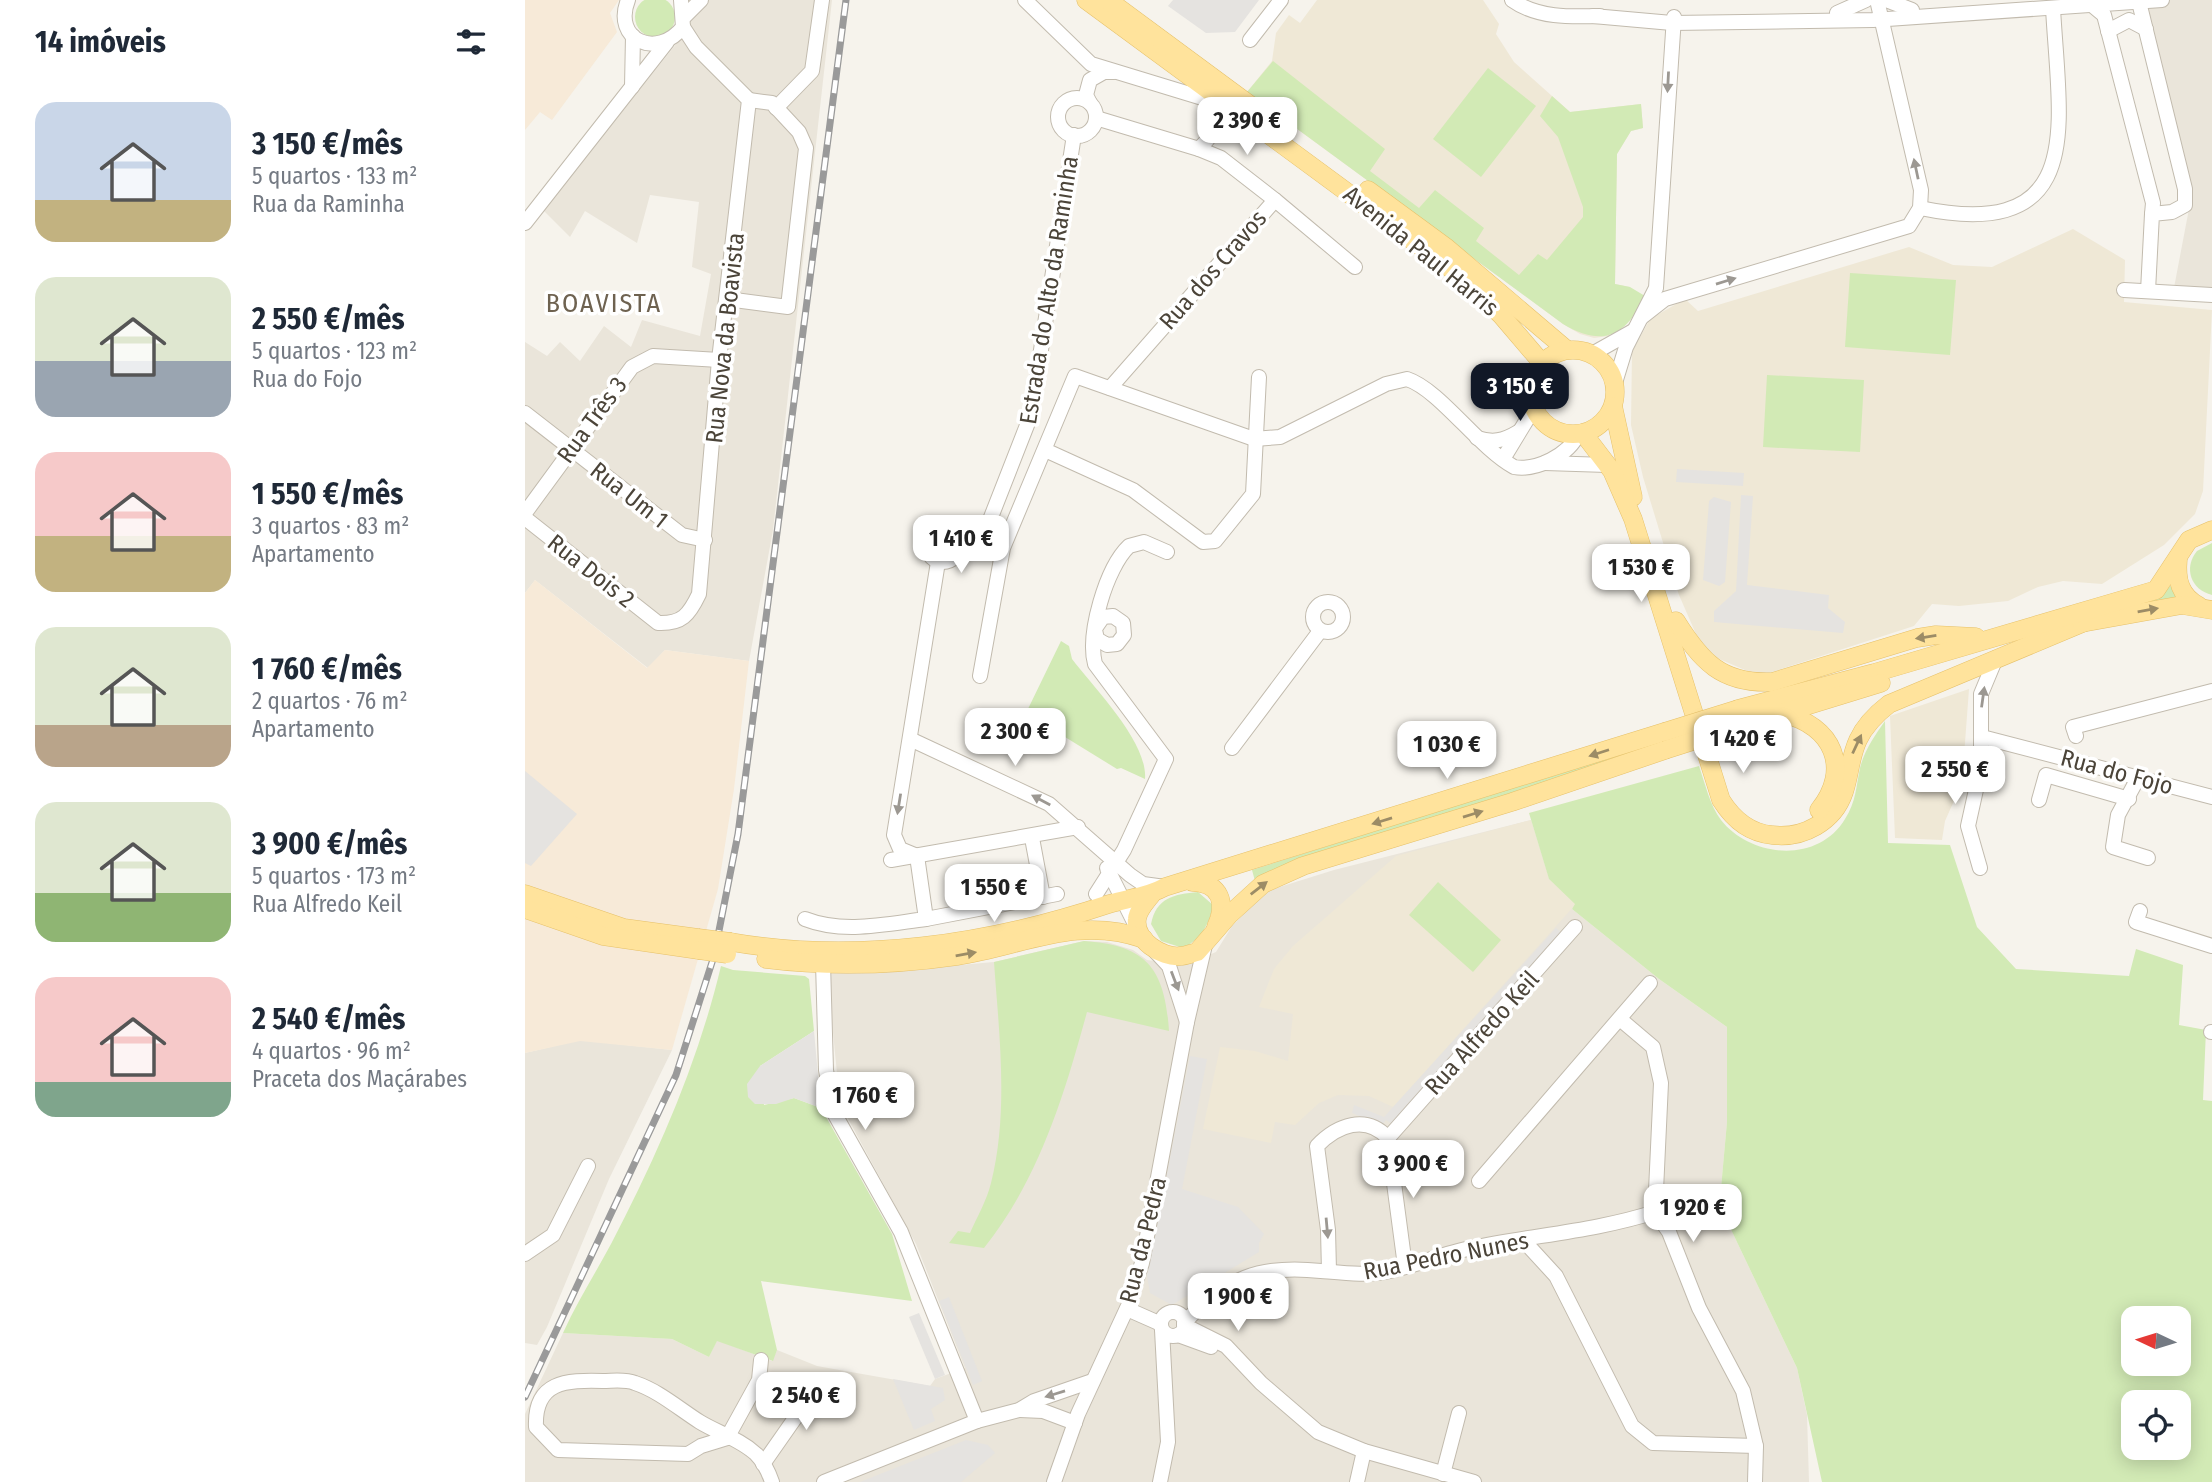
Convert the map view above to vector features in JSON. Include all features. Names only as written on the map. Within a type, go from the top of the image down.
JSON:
[{"type":"main road","name":"Avenida Paul Harris","points":[[1086,0],[1454,271],[1501,315],[1542,363]]},
{"type":"main road","name":"Avenida Paul Harris","points":[[1108,0],[1447,248],[1567,350]]},
{"type":"main road","points":[[1613,406],[1601,425],[1580,434],[1552,429],[1534,408],[1533,380],[1542,363],[1567,350],[1592,354],[1605,363],[1615,383],[1613,406],[1631,493],[1676,621],[1728,790],[1750,816],[1763,822],[1791,824],[1817,812],[1830,796],[1835,777],[1835,761],[1825,736],[1814,725],[1783,714]]},
{"type":"main road","points":[[1580,434],[1607,465],[1629,508],[1652,574],[1709,769],[1727,810],[1745,826],[1778,836],[1811,830],[1841,801],[1858,739],[1878,712],[1903,697],[2085,622]]},
{"type":"main road","points":[[729,948],[900,948],[954,942],[1080,914],[1664,741],[1994,636],[2156,590],[2189,540],[2208,528]]},
{"type":"main road","points":[[2178,556],[2176,576],[2182,592],[2192,602],[2212,610]]},
{"type":"main road","points":[[1738,718],[1783,714],[2005,643],[2085,622],[2182,605],[2212,610]]},
{"type":"main road","points":[[1676,621],[1707,663],[1739,680],[1753,683],[1772,682],[1917,638],[1936,635],[1994,636]]},
{"type":"main road","points":[[529,912],[603,936],[698,944],[823,963],[901,962],[958,956],[1081,928],[1105,928],[1144,939],[1170,956],[1180,957],[1197,952],[1229,915],[1263,884],[1303,866],[1512,802],[1664,741]]},
{"type":"main road","points":[[1189,882],[1213,886],[1222,899],[1220,917],[1208,941]]},
{"type":"main road","points":[[1144,939],[1137,918],[1158,891]]},
{"type":"main road","points":[[525,894],[624,928],[698,944]]},
{"type":"street","points":[[628,0],[625,18],[633,36],[632,87]]},
{"type":"street","points":[[681,0],[684,21],[696,47],[749,100],[772,103],[799,132],[806,148],[788,307],[727,299]]},
{"type":"street","points":[[525,223],[701,0]]},
{"type":"street","points":[[776,107],[812,71],[822,0]]},
{"type":"street","points":[[1025,0],[1073,50],[1091,64],[1217,102],[1248,118]]},
{"type":"street","points":[[1250,40],[1281,0]]},
{"type":"street","points":[[1512,0],[1526,9],[1551,15],[1673,19],[1837,13],[1881,8]]},
{"type":"street","points":[[1837,13],[1866,0]]},
{"type":"street","points":[[1888,49],[1892,24],[1909,14],[2028,0]]},
{"type":"street","points":[[1673,19],[1881,8],[1909,14],[2162,0]]},
{"type":"street","points":[[2139,2],[2185,188],[2185,205],[2172,212],[2152,214]]},
{"type":"street","points":[[2092,5],[2104,15],[2153,203],[2148,291]]},
{"type":"street","points":[[1642,317],[1665,299],[1909,226],[1920,208],[1916,168],[1881,8]]},
{"type":"street","points":[[1920,208],[1963,215],[1997,214],[2024,203],[2040,188],[2052,169],[2060,139],[2053,8]]},
{"type":"street","points":[[1615,383],[1634,330],[1656,288],[1673,19]]},
{"type":"street","points":[[2108,31],[2129,20],[2146,29]]},
{"type":"street","points":[[633,36],[649,44],[670,41],[696,47]]},
{"type":"street","points":[[1073,50],[1083,81],[1081,90],[1062,105],[1058,120],[1064,130],[1074,135],[1089,131],[1096,118]]},
{"type":"street","points":[[1096,118],[1086,95],[1090,80],[1104,72],[1121,73]]},
{"type":"street","points":[[1072,99],[1084,99],[1090,103]]},
{"type":"street","name":"Rua Nova da Boavista","points":[[658,623],[675,624],[689,615],[699,594],[719,360],[749,100]]},
{"type":"street","points":[[1096,118],[1203,144],[1275,200]]},
{"type":"street","name":"Estrada do Alto da Raminha","points":[[959,542],[979,539],[986,530],[1027,432],[1074,135]]},
{"type":"street","name":"Rua dos Cravos","points":[[1110,388],[1275,200],[1355,267]]},
{"type":"street","points":[[1658,274],[1662,287],[1668,292],[1689,293]]},
{"type":"street","points":[[2124,290],[2212,295]]},
{"type":"street","points":[[1592,354],[1615,344],[1634,330]]},
{"type":"street","name":"Rua Três 3","points":[[525,516],[632,367],[653,356],[719,360]]},
{"type":"street","points":[[980,676],[1003,548],[1075,376],[1254,439],[1280,437],[1386,383],[1407,379],[1425,389],[1475,438],[1503,460],[1519,468],[1544,463],[1607,465]]},
{"type":"street","points":[[1045,450],[1133,490],[1203,542],[1215,541],[1253,495],[1259,377]]},
{"type":"street","points":[[1503,460],[1534,408]]},
{"type":"street","name":"Rua Um 1","points":[[525,413],[681,535],[705,540]]},
{"type":"street","points":[[1475,438],[1489,442],[1502,440],[1518,432]]},
{"type":"street","points":[[1544,463],[1570,445],[1580,434]]},
{"type":"street","name":"Rua Dois 2","points":[[525,516],[658,623]]},
{"type":"street","points":[[947,530],[959,542],[954,558],[938,562],[927,550],[931,534],[947,530]]},
{"type":"street","points":[[1080,914],[1113,867],[1166,759],[1098,671],[1093,656],[1101,601],[1123,551],[1136,542],[1144,542],[1167,552]]},
{"type":"street","points":[[917,856],[900,849],[894,835],[938,562]]},
{"type":"street","points":[[1233,748],[1321,631]]},
{"type":"street","points":[[1980,868],[1968,826],[1981,766],[1981,694],[1996,659]]},
{"type":"street","points":[[2075,736],[2073,727],[2212,691]]},
{"type":"street","name":"Rua do Fojo","points":[[1982,737],[2212,797]]},
{"type":"street","points":[[910,739],[1049,804],[1095,841],[1113,867],[1123,900],[1144,939],[1169,966],[1187,1022]]},
{"type":"street","points":[[2039,800],[2046,775],[2129,799]]},
{"type":"street","points":[[2138,778],[2118,815],[2113,847],[2148,858]]},
{"type":"street","points":[[891,860],[1032,838],[1078,827]]},
{"type":"street","points":[[805,919],[824,927],[874,926],[926,919],[1050,895],[1032,838]]},
{"type":"street","points":[[1095,841],[1099,877],[1096,894]]},
{"type":"street","points":[[917,856],[926,919]]},
{"type":"street","points":[[1113,867],[1158,891]]},
{"type":"street","points":[[2140,911],[2136,922],[2212,946]]},
{"type":"street","name":"Rua Alfredo Keil","points":[[1388,1138],[1575,927]]},
{"type":"street","name":"Rua da Pedra","points":[[1054,1482],[1092,1381],[1127,1309],[1153,1214],[1187,1022],[1208,941]]},
{"type":"street","points":[[823,963],[826,1070],[833,1111],[901,1232],[977,1421]]},
{"type":"street","points":[[1479,1181],[1621,1020],[1650,983]]},
{"type":"street","points":[[1621,1020],[1653,1047],[1661,1083],[1655,1212],[1669,1232],[1699,1308],[1743,1391],[1756,1446],[1755,1482]]},
{"type":"street","points":[[1329,1271],[1328,1230],[1317,1146],[1331,1131],[1359,1123],[1378,1128],[1388,1138],[1405,1266]]},
{"type":"street","points":[[525,1254],[553,1235],[588,1166]]},
{"type":"street","name":"Rua Pedro Nunes","points":[[1162,1327],[1165,1315],[1180,1326],[1201,1304],[1230,1282],[1256,1272],[1279,1269],[1389,1272],[1434,1256],[1603,1226],[1655,1212]]},
{"type":"street","points":[[1523,1240],[1556,1276],[1632,1426],[1653,1443],[1756,1446]]},
{"type":"street","points":[[1127,1309],[1162,1327],[1167,1335],[1180,1326]]},
{"type":"street","points":[[1164,1356],[1180,1326]]},
{"type":"street","points":[[1180,1326],[1226,1346],[1261,1383],[1318,1432],[1364,1451],[1474,1482]]},
{"type":"street","points":[[1160,1482],[1168,1442],[1162,1327]]},
{"type":"street","points":[[761,1360],[759,1380],[727,1438],[701,1446],[688,1454],[558,1450],[536,1427],[535,1413],[540,1400],[549,1389],[567,1380],[632,1381],[656,1391],[727,1438],[737,1440],[757,1455],[772,1482]]},
{"type":"street","points":[[763,1464],[821,1381]]},
{"type":"street","points":[[824,1482],[977,1421],[1019,1410],[1034,1401],[1092,1381]]},
{"type":"street","points":[[1019,1410],[1043,1411],[1075,1423]]},
{"type":"street","points":[[1443,1474],[1459,1413]]},
{"type":"street","points":[[1357,1482],[1364,1451]]},
{"type":"shaded area","points":[[525,0],[619,0],[610,13],[617,32],[552,120],[540,112],[525,130]]},
{"type":"shaded area","points":[[694,0],[832,0],[773,530],[749,661],[665,650],[648,668],[535,580],[525,593],[525,342],[547,356],[560,342],[580,361],[604,326],[631,347],[642,320],[700,336],[711,274],[692,267],[699,202],[650,195],[637,243],[585,211],[570,237],[543,210],[677,43],[699,8]]},
{"type":"shaded area","points":[[1173,0],[1259,0],[1235,32],[1206,33],[1168,6]]},
{"type":"shaded area","points":[[1317,0],[1483,0],[1499,24],[1496,34],[1514,62],[1570,112],[1641,104],[1643,128],[1631,131],[1617,154],[1615,284],[1630,287],[1609,336],[1594,338],[1580,334],[1563,324],[1247,92],[1272,61],[1276,33],[1289,15],[1300,23]]},
{"type":"shaded area","points":[[2143,0],[2212,0],[2212,295],[2173,293],[2192,193]]},
{"type":"shaded area","points":[[2073,229],[2125,260],[2124,302],[2212,310],[2203,491],[2195,514],[2164,545],[2102,584],[2063,581],[2038,587],[2008,601],[1959,606],[1932,604],[1914,626],[1769,673],[1752,673],[1717,658],[1699,641],[1679,595],[1643,477],[1631,425],[1632,352],[1650,319],[1685,299],[1698,311],[1909,247],[1953,265],[1992,267]]},
{"type":"shaded area","points":[[1677,469],[1744,473],[1743,486],[1676,482]]},
{"type":"shaded area","points":[[1741,495],[1753,496],[1747,585],[1829,595],[1828,608],[1845,622],[1843,633],[1714,622],[1714,611],[1736,591]]},
{"type":"shaded area","points":[[1714,497],[1731,502],[1725,582],[1719,586],[1703,580],[1709,501]]},
{"type":"shaded area","points":[[535,580],[647,668],[665,650],[749,661],[734,789],[718,889],[672,1050],[580,1041],[525,1053],[525,593]]},
{"type":"shaded area","points":[[1969,689],[1962,783],[1945,821],[1942,840],[1895,838],[1890,716]]},
{"type":"shaded area","points":[[525,771],[577,814],[531,866],[525,863]]},
{"type":"shaded area","points":[[1531,820],[1549,879],[1576,904],[1572,909],[1659,979],[1727,1027],[1727,1122],[1721,1188],[1726,1219],[1797,1368],[1807,1415],[1809,1482],[525,1482],[525,1414],[563,1333],[672,1339],[709,1357],[717,1340],[772,1361],[777,1350],[817,1366],[930,1386],[935,1379],[965,1368],[916,1244],[840,1104],[827,971],[904,970],[994,962],[1084,941],[1107,942],[1133,950],[1147,960],[1185,965],[1216,952],[1232,926],[1267,891],[1334,870]]},
{"type":"shaded area","points":[[1531,820],[1549,879],[1576,904],[1393,1107],[1369,1096],[1338,1095],[1319,1103],[1295,1125],[1275,1122],[1271,1143],[1203,1129],[1220,1047],[1255,1051],[1288,1061],[1293,1014],[1259,1007],[1274,969],[1293,946],[1396,856]]},
{"type":"shaded area","points":[[1556,928],[1563,934],[1393,1125],[1386,1120],[1382,1125],[1352,1113],[1354,1105],[1384,1117]]},
{"type":"shaded area","points":[[814,1031],[821,1108],[794,1098],[776,1104],[755,1104],[748,1097],[747,1084],[760,1066]]},
{"type":"shaded area","points":[[580,1040],[672,1050],[609,1179],[537,1345],[525,1343],[525,1053]]},
{"type":"shaded area","points":[[1190,1056],[1207,1059],[1182,1189],[1238,1207],[1264,1234],[1259,1243],[1259,1252],[1172,1305],[1150,1293],[1147,1276]]},
{"type":"shaded area","points":[[949,1297],[982,1381],[973,1385],[939,1301]]},
{"type":"shaded area","points":[[919,1313],[945,1375],[935,1379],[909,1317]]},
{"type":"shaded area","points":[[893,1379],[943,1388],[945,1400],[931,1409],[935,1421],[914,1430]]},
{"type":"shaded area","points":[[966,1440],[988,1445],[995,1453],[961,1482],[860,1482]]},
{"type":"green space","points":[[646,-1],[664,-1],[674,9],[674,25],[663,36],[647,36],[636,25],[636,9]]},
{"type":"green space","points":[[1273,61],[1385,149],[1370,171],[1419,208],[1435,190],[1484,228],[1476,241],[1519,275],[1538,254],[1547,260],[1583,217],[1583,207],[1558,137],[1540,116],[1552,96],[1570,112],[1641,104],[1643,128],[1631,131],[1617,154],[1615,284],[1630,287],[1645,296],[1638,310],[1621,329],[1602,336],[1577,331],[1563,324],[1247,92]]},
{"type":"green space","points":[[1488,68],[1536,106],[1481,177],[1433,139]]},
{"type":"green space","points":[[1850,273],[1956,280],[1950,355],[1845,347]]},
{"type":"green space","points":[[1767,375],[1864,380],[1860,452],[1763,447]]},
{"type":"green space","points":[[2212,543],[2212,595],[2194,583],[2190,564],[2197,551]]},
{"type":"green space","points":[[2171,586],[2178,597],[1945,659],[1829,694],[1255,881],[1252,870],[1658,741],[2125,606]]},
{"type":"green space","points":[[1061,641],[1069,646],[1072,659],[1129,732],[1144,764],[1145,779],[1121,768],[1117,769],[1026,713]]},
{"type":"green space","points":[[1885,721],[1888,843],[1950,845],[1977,927],[2016,969],[2129,976],[2136,949],[2183,965],[2179,1025],[2206,1030],[2203,1100],[2212,1101],[2212,1482],[1822,1482],[1797,1368],[1726,1219],[1721,1188],[1727,1122],[1727,1027],[1659,979],[1572,909],[1575,904],[1549,879],[1529,813],[1699,766],[1714,808],[1734,833],[1766,848],[1784,851],[1802,849],[1833,834],[1849,813],[1862,762],[1870,743]]},
{"type":"green space","points":[[1438,882],[1501,940],[1473,972],[1409,915]]},
{"type":"green space","points":[[1198,892],[1213,905],[1203,931],[1183,948],[1161,941],[1151,924],[1157,908],[1174,896]]},
{"type":"green space","points":[[1084,941],[1123,948],[1149,964],[1163,991],[1169,1031],[1087,1012],[1059,1105],[1020,1194],[984,1248],[949,1243],[958,1231],[970,1233],[989,1189],[997,1156],[1001,1072],[994,962]]},
{"type":"green space","points":[[721,966],[733,970],[805,976],[809,979],[814,1031],[760,1066],[764,1105],[794,1098],[821,1108],[892,1234],[912,1301],[761,1281],[777,1350],[773,1361],[717,1341],[709,1357],[672,1339],[563,1333],[628,1211],[660,1143],[701,1038]]},
{"type":"railway","points":[[525,1397],[676,1075],[714,956],[738,834],[846,0]]},
{"type":"district","name":"BOAVISTA","points":[[604,303]]}]
